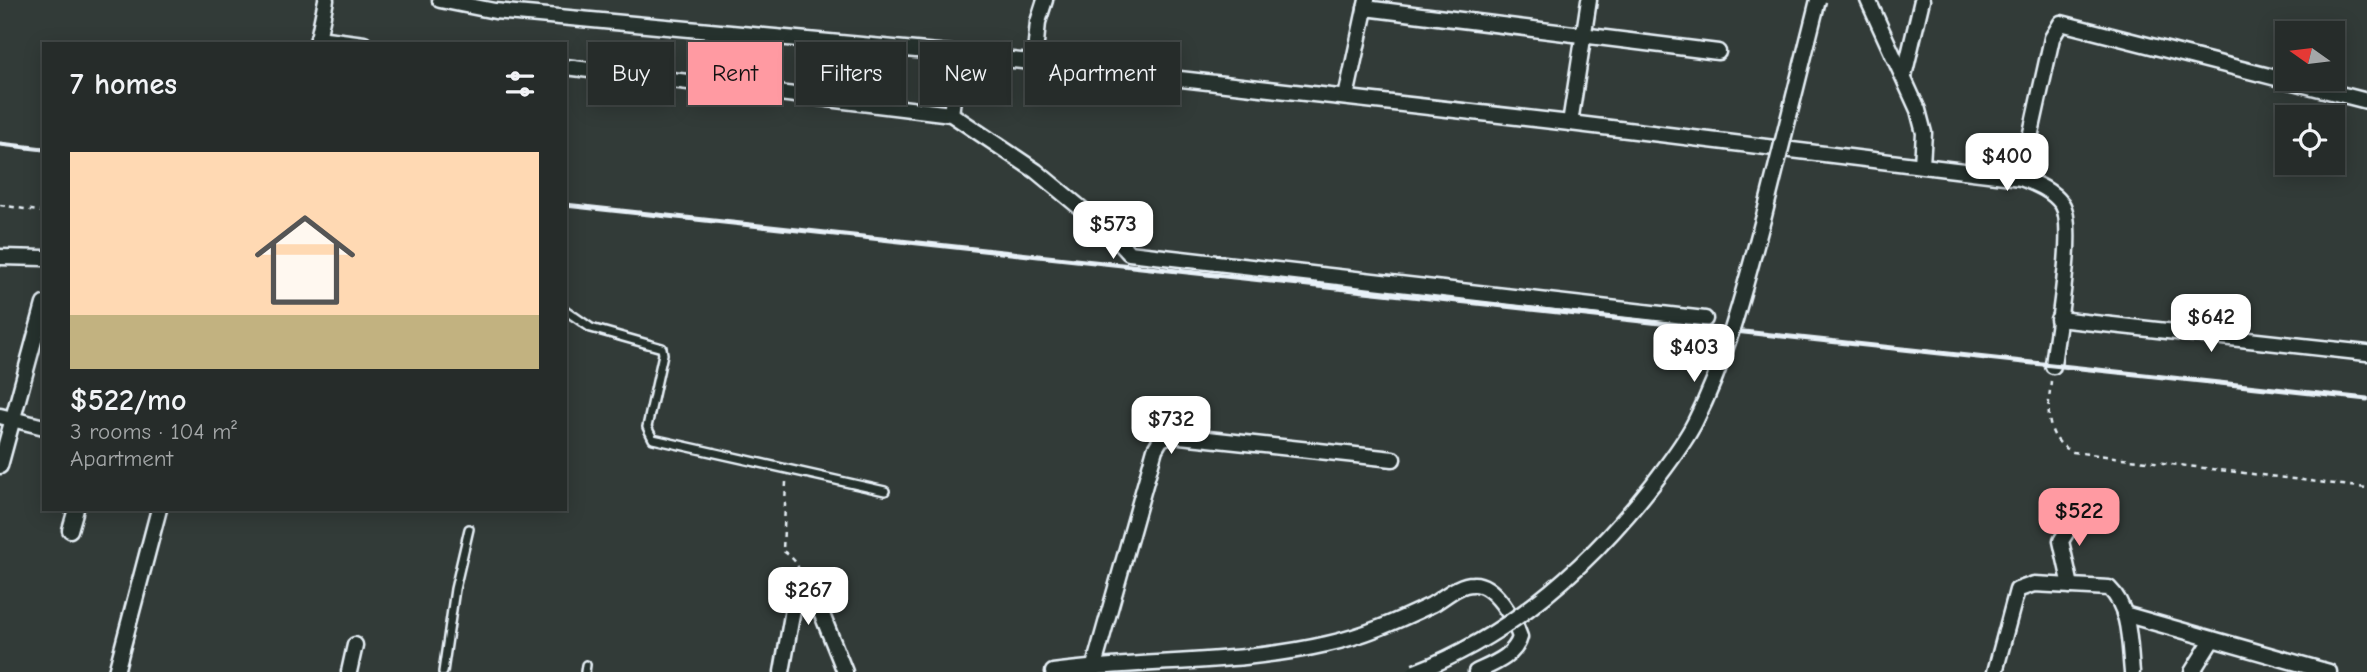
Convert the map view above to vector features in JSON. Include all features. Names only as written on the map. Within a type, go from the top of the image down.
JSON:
[{"type":"street","points":[[317,41],[326,0]]},
{"type":"street","points":[[440,0],[495,11],[920,50]]},
{"type":"street","points":[[1036,42],[1038,22],[1045,0]]},
{"type":"street","points":[[1570,123],[1589,0]]},
{"type":"street","points":[[1415,672],[1446,660],[1522,616],[1580,567],[1633,510],[1694,426],[1713,386],[1742,300],[1818,0]]},
{"type":"street","points":[[1868,0],[1904,76],[1922,123],[1922,164]]},
{"type":"street","points":[[1904,76],[1922,0]]},
{"type":"street","points":[[1346,97],[1366,4],[1583,37],[1718,52]]},
{"type":"street","points":[[2021,178],[2052,38],[2061,23],[2367,101]]},
{"type":"street","points":[[567,67],[951,114],[1036,172],[1111,233],[1129,253],[1705,318]]},
{"type":"street","points":[[1180,79],[1922,164],[2021,178],[2050,192],[2066,214],[2067,239],[2053,366]]},
{"type":"street","points":[[951,114],[952,105]]},
{"type":"street","points":[[0,257],[42,258]]},
{"type":"street","points":[[0,466],[6,417],[42,310]]},
{"type":"street","points":[[2058,319],[2367,353]]},
{"type":"street","points":[[6,417],[42,426]]},
{"type":"street","points":[[1094,666],[1155,449],[1161,439],[1171,435],[1393,460]]},
{"type":"street","points":[[2071,586],[2061,541],[2073,523],[2095,510]]},
{"type":"street","points":[[70,530],[75,511]]},
{"type":"street","points":[[116,672],[158,511]]},
{"type":"street","points":[[1053,672],[1094,666],[1277,655],[1329,644],[1384,627],[1460,587],[1475,583],[1487,587],[1496,596],[1520,636],[1514,649],[1476,672]]},
{"type":"street","points":[[1995,672],[2017,590],[2027,585],[2109,588],[2119,599],[2124,614],[2132,672]]},
{"type":"street","points":[[782,672],[792,609],[799,593],[808,592],[815,597],[845,672]]},
{"type":"street","points":[[2124,614],[2329,672]]},
{"type":"street","points":[[2192,672],[2212,640]]},
{"type":"street","points":[[349,672],[355,645]]},
{"type":"lane","points":[[567,311],[591,328],[662,348],[663,354],[647,427],[653,439],[885,491]]},
{"type":"lane","points":[[443,672],[455,589],[469,529]]},
{"type":"path","points":[[0,205],[42,212]]},
{"type":"path","points":[[2053,366],[2048,403],[2050,426],[2056,440],[2073,452],[2367,488]]},
{"type":"path","points":[[787,471],[783,551],[800,569],[799,593]]},
{"type":"railway","points":[[0,144],[42,149]]},
{"type":"railway","points":[[567,205],[2367,399]]}]
